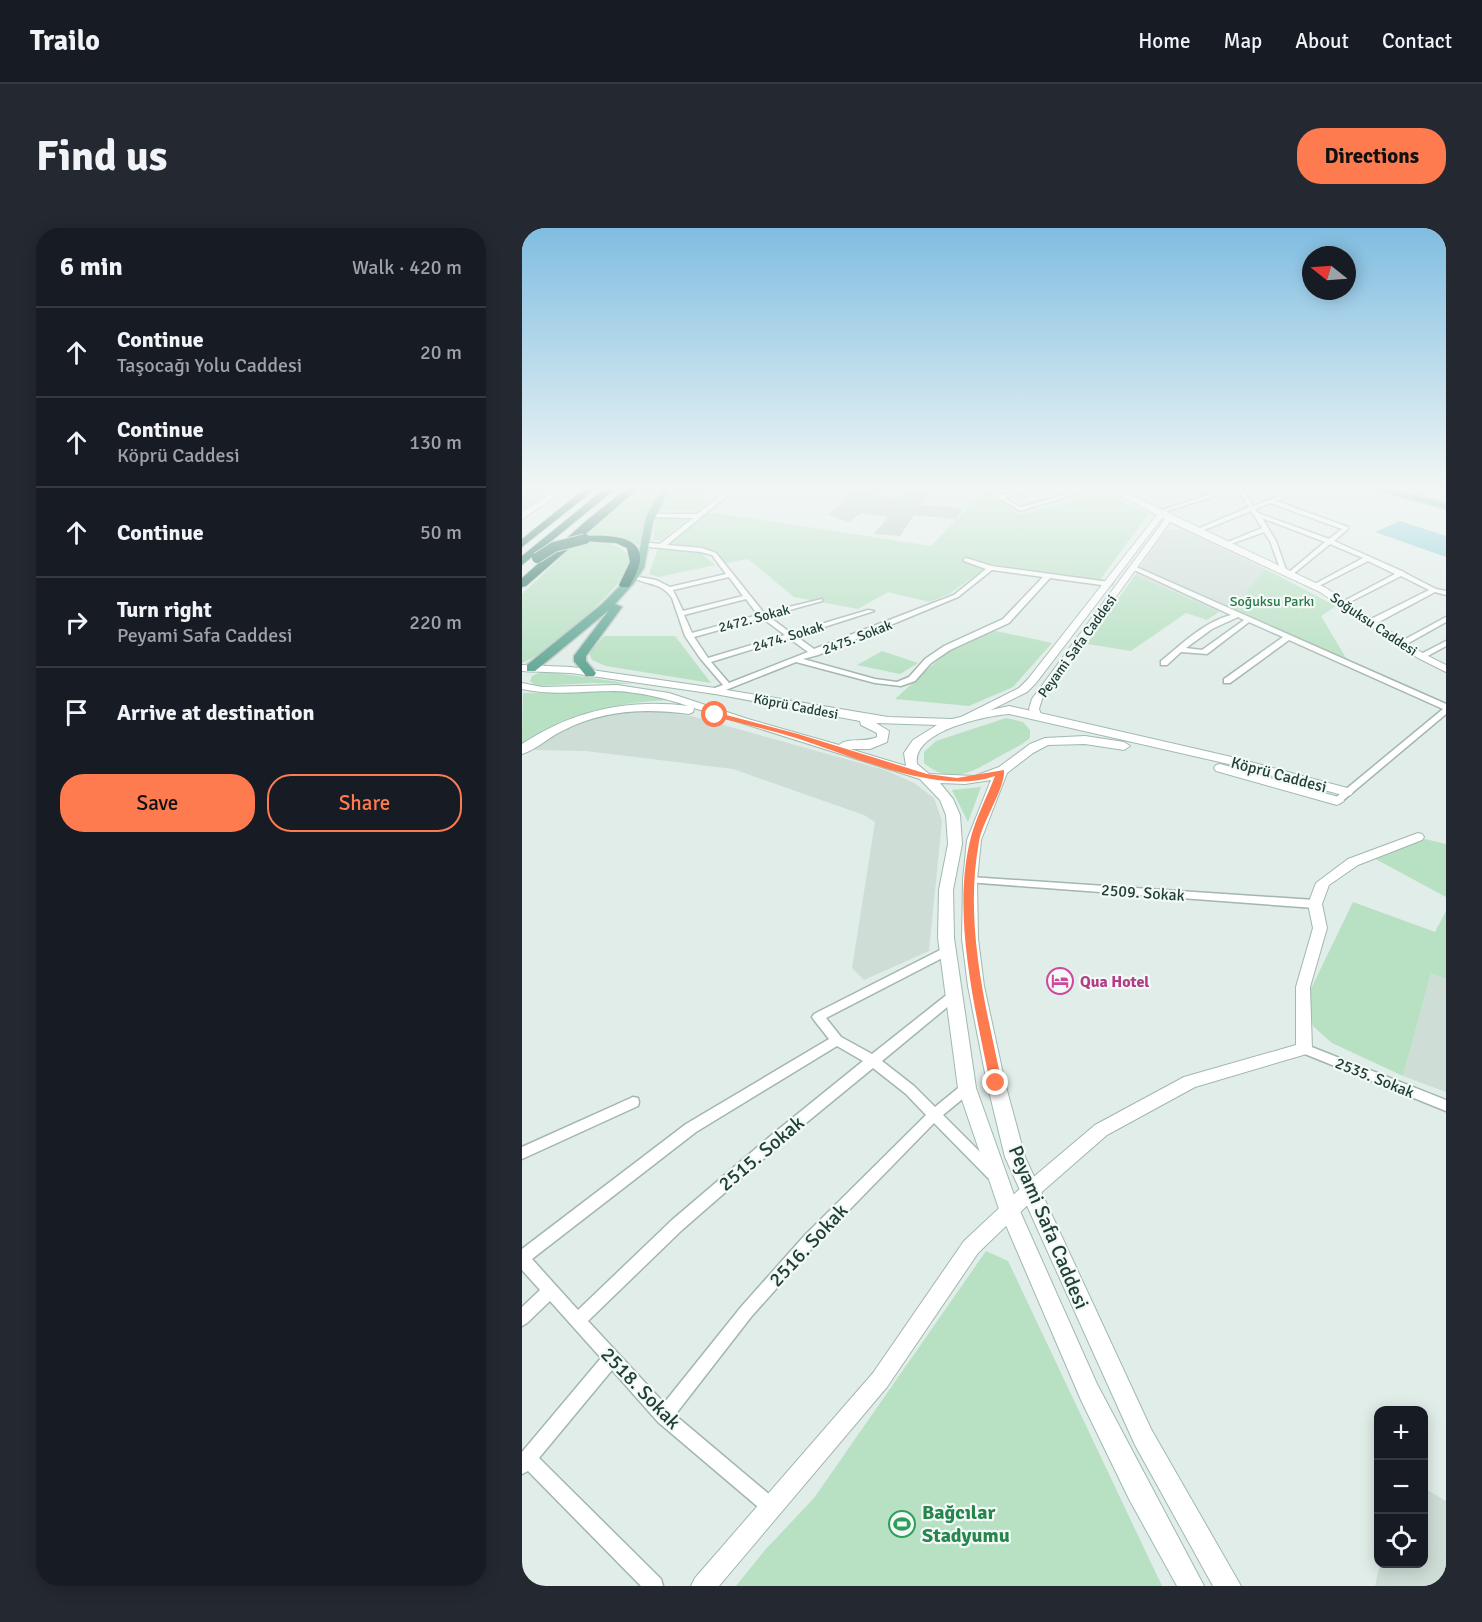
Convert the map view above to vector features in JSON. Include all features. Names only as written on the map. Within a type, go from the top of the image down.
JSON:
[{"type":"highway","points":[[522,562],[537,549]]},
{"type":"highway","points":[[522,571],[550,549]]},
{"type":"highway","points":[[522,584],[560,549]]},
{"type":"highway","points":[[626,585],[636,561],[634,549]]},
{"type":"main road","points":[[525,670],[595,616],[626,585],[640,567],[644,549]]},
{"type":"main road","points":[[590,673],[580,661],[582,651],[647,567],[649,549]]},
{"type":"main road","points":[[559,646],[562,651],[582,651]]},
{"type":"main road","name":"Köprü Caddesi","points":[[525,670],[590,673],[715,691],[843,715],[915,723],[963,720],[997,711],[1021,711],[1037,717],[1236,762],[1341,796]]},
{"type":"main road","name":"Köprü Caddesi","points":[[522,686],[530,690],[617,688],[650,692],[681,699],[744,722],[795,735],[926,777],[957,780],[988,776],[1002,771]]},
{"type":"main road","points":[[522,750],[566,724],[618,709],[643,706],[685,709],[744,722]]},
{"type":"main road","points":[[795,735],[853,746],[870,745],[883,740],[883,731],[879,727],[843,715]]},
{"type":"main road","points":[[1002,771],[1044,742],[1045,733],[1037,717]]},
{"type":"main road","points":[[963,720],[928,734],[910,751],[911,765],[926,777],[946,799],[953,815],[955,844],[946,890],[948,950],[967,1088],[1002,1182],[1009,1209],[1089,1392],[1138,1490],[1191,1586]]},
{"type":"main road","name":"Köprü Caddesi","points":[[1044,742],[1092,741],[1136,748],[1341,796]]},
{"type":"main road","name":"Peyami Safa Caddesi","points":[[1002,771],[974,840],[970,880],[970,939],[976,986],[1012,1146],[1030,1191],[1143,1437],[1208,1556],[1228,1586]]},
{"type":"street","points":[[692,549],[710,552],[762,616],[815,653]]},
{"type":"street","name":"Peyami Safa Caddesi","points":[[963,720],[1023,690],[1136,549]]},
{"type":"street","name":"Peyami Safa Caddesi","points":[[1037,717],[1034,709],[1037,699],[1134,568],[1144,549]]},
{"type":"street","name":"Soğuksu Caddesi","points":[[1238,549],[1315,586],[1421,656],[1446,669]]},
{"type":"street","points":[[1276,549],[1287,572],[1318,549]]},
{"type":"street","points":[[1347,549],[1402,573],[1434,590],[1446,593]]},
{"type":"street","points":[[1315,586],[1369,558]]},
{"type":"street","points":[[966,560],[991,568],[1109,584]]},
{"type":"street","name":"2475. Sokak","points":[[715,691],[956,596],[991,568]]},
{"type":"street","points":[[1134,568],[1446,709],[1341,796]]},
{"type":"street","points":[[1344,603],[1402,573]]},
{"type":"street","points":[[669,589],[730,575]]},
{"type":"street","points":[[797,660],[875,681],[898,684],[912,679],[928,661],[947,648],[1006,621],[1050,576]]},
{"type":"street","points":[[639,579],[657,582],[669,589],[682,613],[689,636],[706,662],[728,686]]},
{"type":"street","points":[[1372,622],[1434,590]]},
{"type":"street","points":[[682,613],[746,597]]},
{"type":"street","name":"2472. Sokak","points":[[689,636],[820,600]]},
{"type":"street","name":"2474. Sokak","points":[[706,662],[870,611]]},
{"type":"street","points":[[1164,663],[1178,650],[1227,617],[1239,615]]},
{"type":"street","points":[[1402,643],[1446,619]]},
{"type":"street","points":[[1178,650],[1204,652],[1248,620]]},
{"type":"street","points":[[1227,681],[1287,638]]},
{"type":"street","points":[[1421,656],[1446,643]]},
{"type":"street","points":[[703,1586],[880,1380],[971,1247],[1009,1209],[1101,1130],[1190,1082],[1304,1049],[1303,987],[1320,928],[1315,904],[1323,884],[1353,862],[1418,837]]},
{"type":"street","name":"2509. Sokak","points":[[970,880],[1315,904]]},
{"type":"street","points":[[948,950],[818,1017],[837,1040],[873,1061],[910,1089],[1002,1182]]},
{"type":"street","name":"2515. Sokak","points":[[578,1320],[694,1211],[779,1137],[953,996]]},
{"type":"street","points":[[522,1258],[691,1128],[837,1040]]},
{"type":"street","name":"2535. Sokak","points":[[1304,1049],[1446,1106]]},
{"type":"street","name":"2516. Sokak","points":[[664,1416],[746,1312],[810,1240],[935,1114],[967,1088]]},
{"type":"street","points":[[522,1153],[633,1102]]},
{"type":"street","name":"2518. Sokak","points":[[522,1258],[664,1416],[770,1506]]},
{"type":"street","points":[[522,1318],[551,1290]]},
{"type":"street","points":[[612,1358],[525,1462],[654,1586]]},
{"type":"shaded area","points":[[1152,549],[1224,549],[1265,569],[1231,610],[1219,612],[1135,575]]},
{"type":"shaded area","points":[[652,711],[691,716],[885,770],[914,783],[934,798],[942,821],[929,951],[864,980],[852,968],[875,822],[864,815],[733,769],[586,751],[533,750],[548,738],[575,724],[613,714]]},
{"type":"shaded area","points":[[1431,973],[1446,979],[1446,1092],[1403,1076]]},
{"type":"shaded area","points":[[1428,1490],[1446,1501],[1446,1586],[1375,1586],[1379,1568],[1428,1568]]},
{"type":"green space","points":[[569,549],[621,549],[630,557],[627,570],[620,580],[595,607],[563,636],[533,658],[522,663],[522,594]]},
{"type":"green space","points":[[658,549],[701,553],[715,565],[659,577],[649,574]]},
{"type":"green space","points":[[706,549],[1122,549],[1100,580],[991,564],[949,594],[930,602],[888,592],[858,609],[794,597],[748,559],[726,563]]},
{"type":"green space","name":"Soğuksu Parkı","points":[[1265,569],[1336,606],[1321,616],[1346,658],[1339,658],[1231,610]]},
{"type":"green space","points":[[1135,575],[1219,612],[1207,620],[1186,613],[1131,651],[1087,644]]},
{"type":"green space","points":[[991,630],[1052,643],[1013,687],[969,706],[895,699],[949,650]]},
{"type":"green space","points":[[604,636],[675,636],[711,683],[606,666],[592,660],[589,653]]},
{"type":"green space","points":[[882,651],[918,663],[900,674],[857,665]]},
{"type":"green space","points":[[549,672],[633,684],[593,683],[536,686],[530,681],[532,676]]},
{"type":"green space","points":[[607,691],[637,693],[668,700],[610,707],[574,717],[556,724],[522,744],[523,693]]},
{"type":"green space","points":[[1006,718],[1023,722],[1030,730],[1030,738],[982,766],[963,774],[944,774],[924,763],[924,752],[936,741]]},
{"type":"green space","points":[[981,787],[968,822],[952,790]]},
{"type":"green space","points":[[1425,839],[1446,844],[1446,897],[1368,855]]},
{"type":"green space","points":[[1353,902],[1435,932],[1446,911],[1446,979],[1431,973],[1403,1076],[1332,1043],[1313,1026],[1306,999]]},
{"type":"green space","points":[[986,1251],[1008,1261],[1162,1586],[736,1586],[765,1550],[814,1498]]},
{"type":"water","points":[[1424,549],[1446,549],[1446,557]]},
{"type":"place","name":"Qua Hotel","points":[[1060,981]]},
{"type":"place","name":"Bağcılar Stadyumu","points":[[902,1524]]},
{"type":"route","points":[[715,715],[795,735],[926,777],[943,780],[972,779],[1002,771],[974,840],[970,880],[970,939],[976,986],[996,1083]]}]
